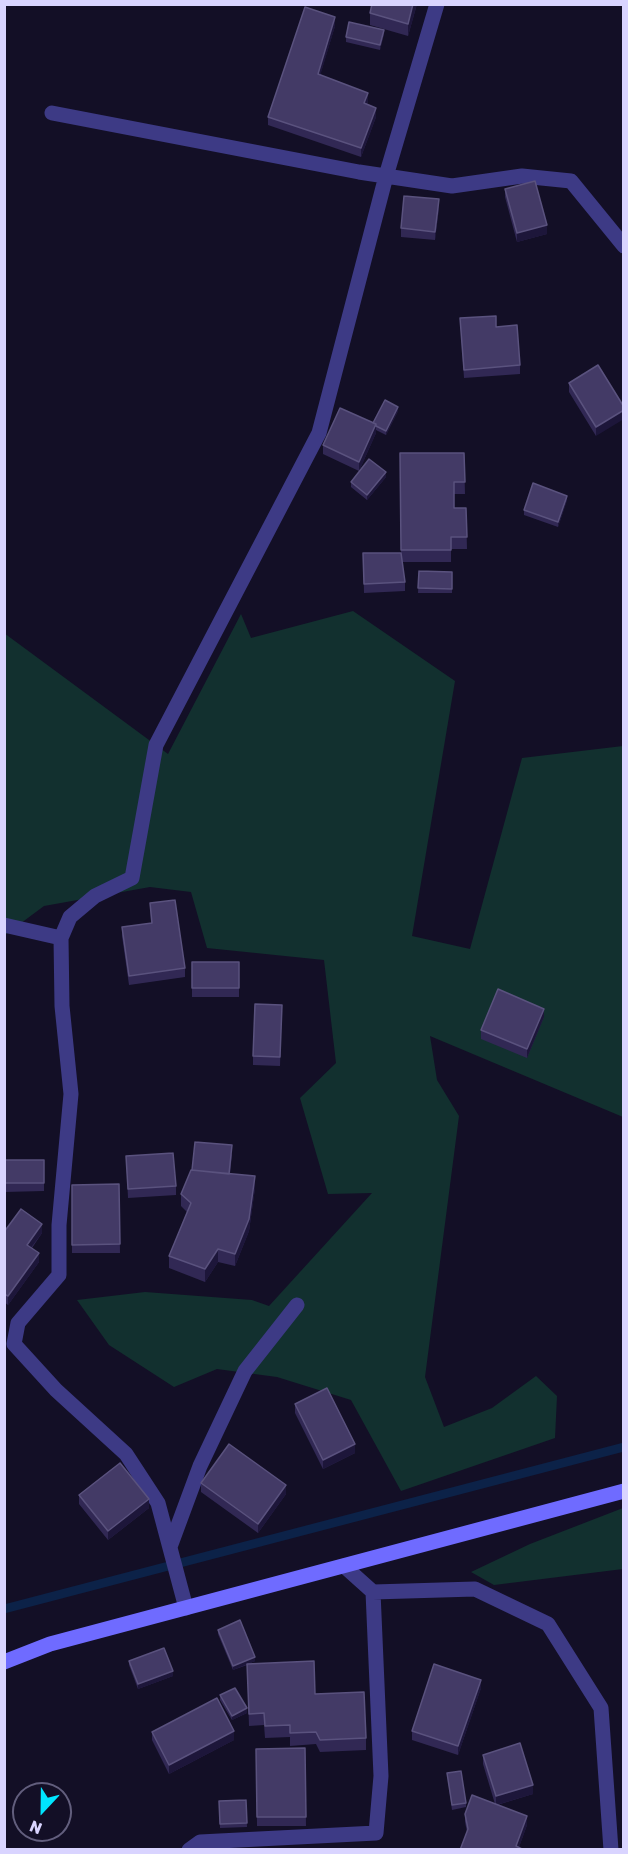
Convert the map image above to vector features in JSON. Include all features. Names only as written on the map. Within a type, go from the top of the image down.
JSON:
[{"type":"street","points":[[184,1603],[158,1503],[126,1454],[56,1390],[14,1344],[18,1323],[59,1275],[59,1225],[71,1094],[62,1006],[62,938],[69,917],[95,896],[132,878],[156,746],[319,433],[386,176],[437,4]]},
{"type":"street","points":[[52,112],[386,176],[452,186],[522,176],[571,181],[624,246]]},
{"type":"street","points":[[4,925],[62,938]]},
{"type":"street","points":[[170,1548],[201,1466],[245,1371],[297,1305]]},
{"type":"street","points":[[4,1662],[50,1644],[184,1603],[344,1566],[624,1491]]},
{"type":"street","points":[[344,1566],[373,1592],[475,1589],[548,1624],[601,1708],[611,1850]]},
{"type":"street","points":[[189,1850],[200,1842],[376,1833],[381,1776],[373,1592]]},
{"type":"green space","points":[[353,611],[455,681],[412,936],[470,949],[522,758],[623,746],[623,1117],[430,1036],[437,1080],[459,1116],[425,1377],[444,1427],[492,1408],[536,1376],[557,1396],[555,1438],[401,1491],[351,1400],[277,1377],[217,1369],[174,1387],[109,1345],[77,1300],[145,1292],[252,1300],[269,1306],[372,1193],[328,1194],[300,1098],[336,1063],[324,960],[207,948],[191,892],[150,887],[44,906],[5,935],[4,633],[168,754],[241,614],[251,638]]},
{"type":"green space","points":[[623,1508],[623,1569],[494,1585],[471,1572],[530,1544]]},
{"type":"building","points":[[372,4],[413,4],[408,24],[370,13]]},
{"type":"building","points":[[305,7],[335,17],[318,74],[368,93],[364,103],[376,108],[361,148],[268,117]]},
{"type":"building","points":[[349,22],[384,30],[380,45],[346,37]]},
{"type":"building","points":[[535,181],[547,225],[517,233],[505,189]]},
{"type":"building","points":[[404,196],[439,199],[435,232],[401,228]]},
{"type":"building","points":[[496,316],[496,327],[517,325],[520,365],[464,370],[460,318]]},
{"type":"building","points":[[598,365],[624,410],[596,427],[569,383]]},
{"type":"building","points":[[385,400],[398,407],[386,431],[373,423]]},
{"type":"building","points":[[340,408],[376,424],[359,462],[323,445]]},
{"type":"building","points":[[400,453],[464,453],[465,482],[454,482],[454,508],[466,508],[467,537],[451,537],[451,550],[401,550]]},
{"type":"building","points":[[369,459],[386,472],[367,495],[351,482]]},
{"type":"building","points":[[533,483],[567,496],[558,522],[524,510]]},
{"type":"building","points":[[363,553],[401,553],[405,582],[364,584]]},
{"type":"building","points":[[419,571],[452,572],[452,589],[418,588]]},
{"type":"building","points":[[175,900],[185,968],[129,976],[122,927],[152,923],[150,903]]},
{"type":"building","points":[[192,962],[239,962],[239,988],[192,988]]},
{"type":"building","points":[[498,989],[544,1009],[527,1049],[481,1030]]},
{"type":"building","points":[[255,1004],[282,1005],[280,1057],[253,1056]]},
{"type":"building","points":[[195,1142],[232,1145],[229,1174],[192,1170]]},
{"type":"building","points":[[173,1153],[176,1186],[128,1189],[126,1156]]},
{"type":"building","points":[[4,1160],[44,1160],[44,1183],[4,1183]]},
{"type":"building","points":[[191,1170],[255,1176],[249,1219],[235,1254],[218,1249],[205,1269],[169,1256],[191,1203],[181,1194]]},
{"type":"building","points":[[119,1184],[120,1244],[72,1245],[72,1185]]},
{"type":"building","points":[[21,1209],[42,1224],[27,1245],[39,1253],[8,1296],[4,1294],[4,1232]]},
{"type":"building","points":[[327,1388],[355,1444],[323,1460],[295,1404]]},
{"type":"building","points":[[229,1444],[286,1485],[258,1524],[201,1483]]},
{"type":"building","points":[[120,1463],[149,1499],[108,1531],[79,1495]]},
{"type":"building","points":[[240,1620],[255,1657],[233,1666],[218,1630]]},
{"type":"building","points":[[164,1648],[173,1671],[138,1684],[129,1661]]},
{"type":"building","points":[[314,1661],[315,1694],[364,1692],[366,1738],[320,1740],[316,1732],[290,1733],[290,1725],[265,1726],[264,1713],[249,1714],[247,1664]]},
{"type":"building","points":[[434,1664],[481,1680],[458,1746],[412,1731]]},
{"type":"building","points":[[235,1688],[247,1708],[232,1716],[220,1695]]},
{"type":"building","points":[[217,1698],[234,1731],[169,1765],[152,1732]]},
{"type":"building","points":[[520,1743],[533,1785],[496,1796],[483,1755]]},
{"type":"building","points":[[305,1748],[306,1817],[257,1817],[256,1749]]},
{"type":"building","points":[[461,1771],[466,1803],[452,1805],[447,1773]]},
{"type":"building","points":[[472,1795],[527,1816],[516,1846],[524,1850],[460,1850],[468,1829],[465,1814]]},
{"type":"building","points":[[246,1800],[247,1823],[220,1824],[219,1801]]},
{"type":"waterway","points":[[4,1609],[624,1447]]}]
